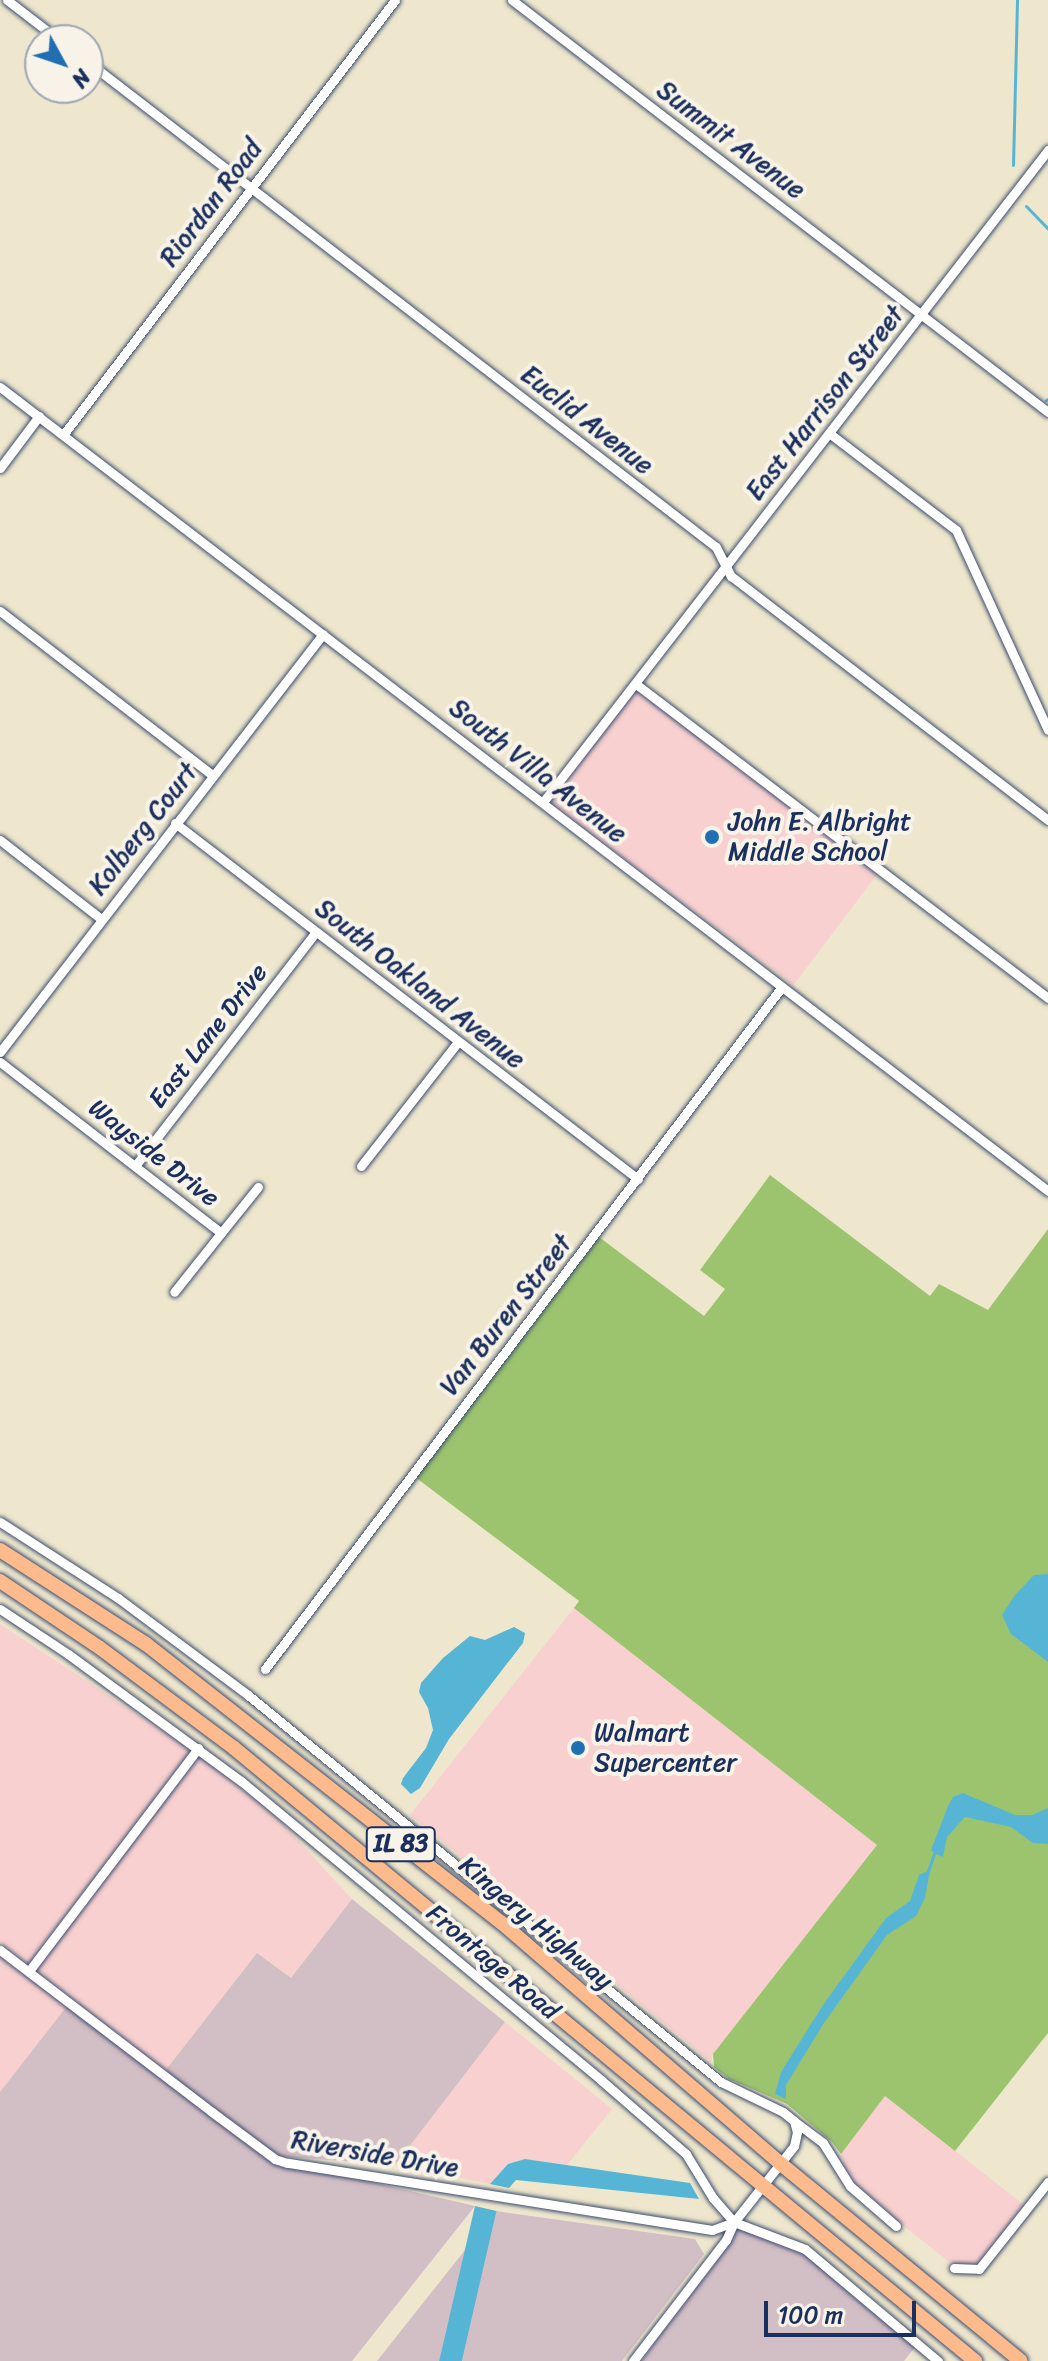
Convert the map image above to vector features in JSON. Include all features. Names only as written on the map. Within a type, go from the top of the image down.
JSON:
[{"type":"highway","name":"Kingery Highway","points":[[0,1550],[146,1644],[502,1923],[781,2164],[1021,2361]]},
{"type":"highway","name":"IL 83","points":[[0,1581],[100,1648],[234,1748],[975,2361]]},
{"type":"street","points":[[7,0],[38,24]]},
{"type":"street","name":"Riordan Road","points":[[63,435],[395,0]]},
{"type":"street","name":"Summit Avenue","points":[[512,0],[1048,412]]},
{"type":"street","name":"Euclid Avenue","points":[[104,74],[716,547],[731,576],[1048,820]]},
{"type":"street","name":"East Harrison Street","points":[[543,802],[1047,152]]},
{"type":"street","name":"South Villa Avenue","points":[[0,387],[1048,1191]]},
{"type":"street","points":[[0,468],[39,416]]},
{"type":"street","points":[[829,433],[956,530],[1048,730]]},
{"type":"street","points":[[0,611],[212,775]]},
{"type":"street","name":"Kolberg Court","points":[[0,1052],[323,634]]},
{"type":"street","points":[[636,684],[1048,998]]},
{"type":"street","name":"South Oakland Avenue","points":[[175,823],[638,1179]]},
{"type":"street","points":[[0,840],[101,919]]},
{"type":"street","name":"East Lane Drive","points":[[135,1166],[316,932]]},
{"type":"street","name":"Van Buren Street","points":[[265,1669],[781,988]]},
{"type":"street","points":[[361,1166],[458,1042]]},
{"type":"street","name":"Wayside Drive","points":[[0,1062],[221,1233],[174,1292]]},
{"type":"street","points":[[221,1233],[258,1187]]},
{"type":"street","name":"Frontage Road","points":[[0,1522],[118,1598],[248,1695],[721,2082],[794,2121],[823,2143],[850,2186],[896,2226]]},
{"type":"street","name":"Frontage Road","points":[[0,1609],[198,1748],[676,2144],[697,2167],[713,2198],[734,2222]]},
{"type":"street","points":[[29,1971],[198,1748]]},
{"type":"street","name":"Riverside Drive","points":[[0,1950],[275,2159],[694,2228],[712,2230],[734,2222]]},
{"type":"street","points":[[633,2361],[726,2240],[734,2222],[794,2146],[797,2132],[794,2121]]},
{"type":"street","points":[[954,2268],[979,2269],[1048,2182]]},
{"type":"street","points":[[734,2222],[805,2249],[938,2361]]},
{"type":"shaded area","name":"John E. Albright Middle School","points":[[636,689],[879,872],[793,985],[551,802]]},
{"type":"shaded area","points":[[574,1608],[877,1845],[713,2054],[711,2062],[410,1815]]},
{"type":"shaded area","points":[[0,1624],[191,1750],[28,1964],[0,1942]]},
{"type":"shaded area","points":[[198,1754],[280,1821],[352,1899],[291,1978],[257,1953],[165,2071],[36,1970]]},
{"type":"shaded area","points":[[352,1899],[505,2022],[395,2165],[277,2156],[165,2071],[257,1953],[291,1978]]},
{"type":"shaded area","points":[[0,1955],[67,2006],[0,2092]]},
{"type":"shaded area","points":[[67,2006],[274,2164],[345,2176],[475,2206],[352,2361],[0,2361],[0,2092]]},
{"type":"shaded area","points":[[505,2022],[612,2109],[567,2165],[525,2159],[508,2164],[490,2184],[395,2165]]},
{"type":"shaded area","points":[[885,2096],[1024,2205],[981,2261],[970,2266],[953,2265],[861,2192],[847,2173],[841,2154]]},
{"type":"shaded area","points":[[496,2211],[695,2239],[704,2254],[622,2361],[377,2361]]},
{"type":"shaded area","points":[[737,2227],[806,2253],[915,2347],[904,2361],[641,2361],[727,2248]]},
{"type":"green space","points":[[770,1175],[930,1296],[939,1284],[988,1310],[1048,1229],[1048,2033],[955,2151],[885,2096],[841,2154],[832,2142],[787,2104],[729,2079],[714,2067],[713,2054],[877,1845],[574,1608],[579,1601],[415,1477],[599,1237],[704,1316],[725,1289],[700,1270]]},
{"type":"water","points":[[1048,1574],[1048,1662],[1011,1634],[1002,1615],[1034,1575]]},
{"type":"water","points":[[514,1627],[525,1633],[523,1643],[449,1739],[420,1788],[411,1794],[401,1784],[403,1778],[426,1748],[433,1730],[428,1708],[419,1692],[421,1683],[443,1658],[470,1636],[485,1640]]},
{"type":"water","points":[[963,1793],[1015,1815],[1032,1815],[1048,1808],[1048,1844],[1033,1843],[1011,1827],[965,1817],[947,1837],[943,1857],[936,1854],[931,1850],[948,1806],[953,1797]]},
{"type":"water","points":[[930,1870],[925,1898],[916,1916],[887,1935],[824,2023],[786,2085],[786,2099],[775,2094],[781,2072],[823,2005],[886,1918],[910,1901],[919,1875]]},
{"type":"water","points":[[525,2159],[690,2183],[699,2199],[516,2180],[509,2188],[490,2184],[508,2164]]},
{"type":"water","points":[[475,2206],[496,2211],[462,2361],[439,2361]]},
{"type":"waterway","points":[[1013,165],[1017,0]]},
{"type":"waterway","points":[[1026,206],[1048,229]]},
{"type":"waterway","points":[[927,1874],[935,1851]]},
{"type":"place","name":"John E. Albright Middle School","points":[[712,837]]},
{"type":"place","name":"Walmart Supercenter","points":[[578,1748]]}]
